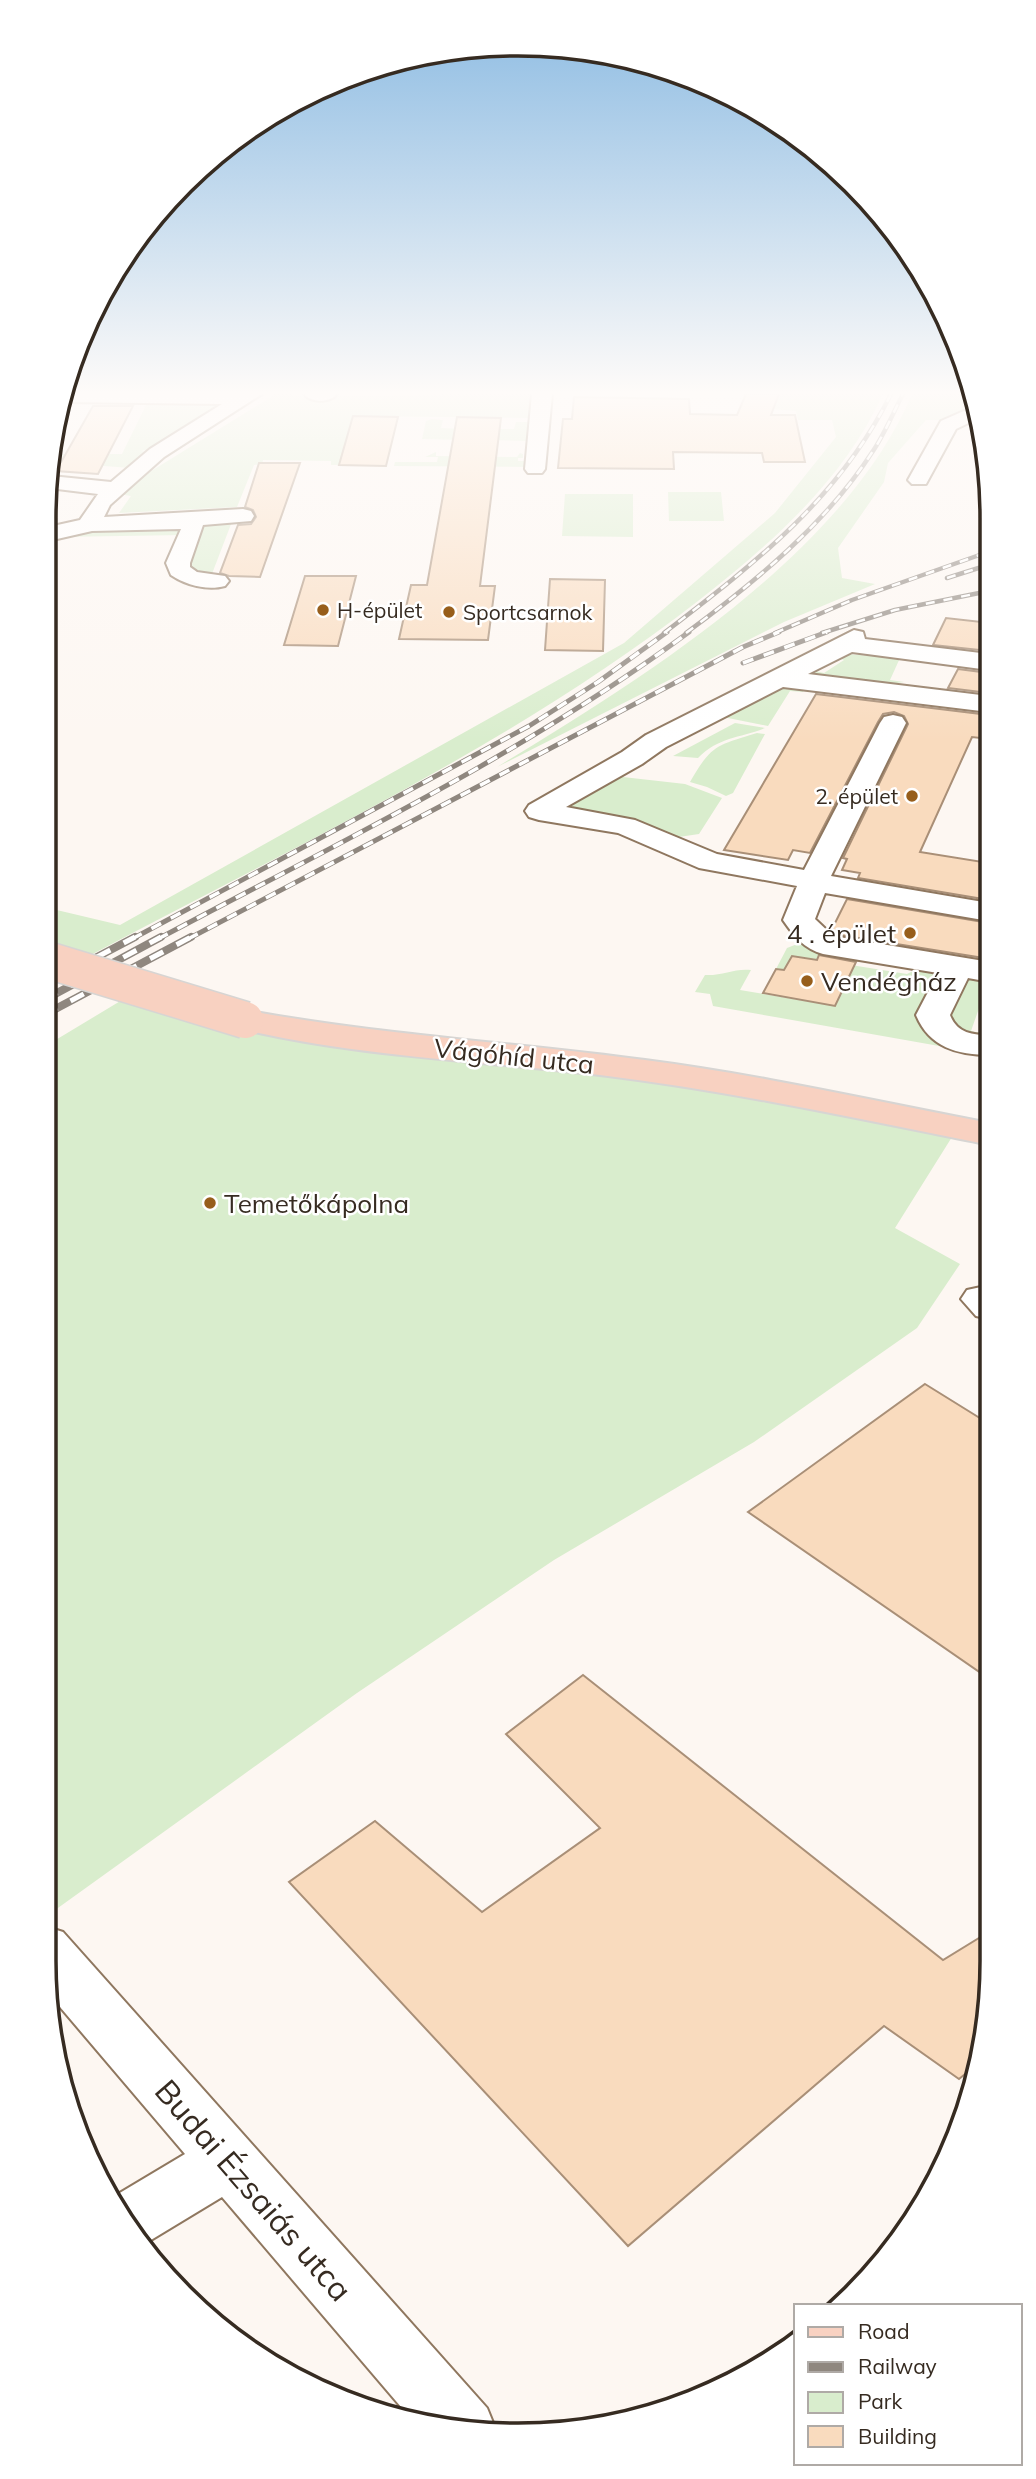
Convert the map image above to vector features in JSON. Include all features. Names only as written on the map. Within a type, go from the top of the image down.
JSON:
[{"type":"main road","name":"Vágóhíd utca","points":[[56,963],[244,1020],[373,1042],[600,1064],[744,1087],[980,1132]]},
{"type":"street","points":[[89,524],[97,510]]},
{"type":"street","points":[[56,534],[89,524],[243,516]]},
{"type":"street","points":[[171,520],[189,523],[192,527],[178,563],[179,570],[191,578],[217,581]]},
{"type":"street","points":[[980,661],[851,641],[782,679],[656,741],[632,758],[539,811],[625,825],[710,862],[980,910]]},
{"type":"street","points":[[930,655],[899,710],[814,882],[799,920],[812,936],[823,944],[950,978],[980,974]]},
{"type":"street","points":[[782,679],[899,710],[980,705]]},
{"type":"street","points":[[950,978],[933,1015],[946,1037],[980,1044]]},
{"type":"street","name":"Budai Ézsaiás utca","points":[[56,1964],[453,2418]]},
{"type":"street","points":[[134,2218],[228,2161]]},
{"type":"green space","points":[[121,510],[184,510],[119,513]]},
{"type":"green space","points":[[564,510],[633,510],[633,537],[562,536]]},
{"type":"green space","points":[[669,510],[723,510],[724,521],[669,521]]},
{"type":"green space","points":[[778,510],[801,510],[752,557],[698,601],[627,653],[477,748],[322,834],[87,957],[56,947],[56,910],[120,925],[624,643]]},
{"type":"green space","points":[[837,510],[865,510],[838,548],[842,578],[875,584],[784,622],[497,767],[613,695],[673,653],[733,608],[789,559]]},
{"type":"green space","points":[[233,519],[210,579],[193,575],[185,561],[203,524]]},
{"type":"green space","points":[[179,524],[184,535],[57,537],[107,526],[108,531]]},
{"type":"green space","points":[[846,654],[900,658],[890,680],[904,682],[868,687],[871,681],[822,674],[818,679],[806,672],[811,670],[824,673],[844,660],[832,656]]},
{"type":"green space","points":[[773,685],[806,687],[803,692],[790,691],[768,726],[718,716]]},
{"type":"green space","points":[[735,723],[765,728],[721,742],[698,758],[673,756]]},
{"type":"green space","points":[[757,733],[765,734],[733,793],[726,796],[690,782],[704,760],[716,748]]},
{"type":"green space","points":[[614,776],[685,784],[722,798],[699,834],[672,838],[562,808]]},
{"type":"green space","points":[[805,941],[840,953],[826,961],[907,974],[923,966],[935,971],[941,978],[926,1011],[980,1048],[980,1053],[713,1006],[710,994],[695,992],[705,975],[751,970],[740,990],[835,1006],[847,982],[844,965],[792,956],[784,970],[776,969],[787,948]]},
{"type":"green space","points":[[980,977],[980,1005],[971,1031],[980,1033],[980,1038],[944,1025],[959,982]]},
{"type":"green space","points":[[127,997],[404,1053],[596,1075],[771,1100],[952,1137],[895,1228],[960,1264],[917,1328],[754,1442],[554,1560],[357,1693],[56,1909],[56,1040]]},
{"type":"building","points":[[253,510],[284,510],[260,577],[220,573],[238,525],[251,524],[256,517]]},
{"type":"building","points":[[440,510],[490,510],[480,586],[495,586],[488,640],[399,639],[411,585],[427,585]]},
{"type":"building","name":"H-épület","points":[[305,576],[356,576],[338,646],[284,645]]},
{"type":"building","points":[[550,579],[605,580],[603,651],[545,650]]},
{"type":"building","points":[[946,618],[980,622],[980,650],[933,645]]},
{"type":"building","points":[[958,669],[980,672],[980,692],[948,688]]},
{"type":"building","points":[[816,694],[980,714],[980,738],[972,737],[920,852],[980,862],[980,898],[858,878],[860,873],[842,870],[847,859],[843,858],[908,724],[904,716],[894,712],[883,714],[878,722],[810,853],[793,850],[788,860],[724,850]]},
{"type":"building","name":"4 . épület","points":[[847,899],[980,921],[980,957],[834,934],[831,931]]},
{"type":"building","name":"Vendégház","points":[[819,955],[856,962],[835,1006],[763,993],[776,969],[784,970],[792,956],[817,960]]},
{"type":"building","points":[[925,1384],[980,1418],[980,1672],[748,1512]]},
{"type":"building","points":[[583,1675],[943,1960],[980,1937],[976,2021],[966,2074],[959,2079],[884,2026],[628,2246],[289,1882],[375,1821],[482,1912],[600,1828],[506,1734]]},
{"type":"railway","points":[[664,633],[731,581],[808,510]]},
{"type":"railway","points":[[686,633],[763,572],[828,510]]},
{"type":"railway","points":[[775,633],[852,600],[980,555]]},
{"type":"railway","points":[[947,578],[980,568]]},
{"type":"railway","points":[[822,633],[895,610],[980,593]]},
{"type":"railway","points":[[132,939],[529,726],[598,682],[667,632]]},
{"type":"railway","points":[[158,939],[362,832],[496,757],[562,718],[689,632]]},
{"type":"railway","points":[[188,939],[743,647],[779,632]]},
{"type":"railway","points":[[743,663],[827,632]]},
{"type":"railway","points":[[56,979],[135,937]]},
{"type":"railway","points":[[56,994],[161,937]]},
{"type":"railway","points":[[56,1009],[191,937]]},
{"type":"place","name":"H-épület","points":[[323,610]]},
{"type":"place","name":"Sportcsarnok","points":[[449,612]]},
{"type":"place","name":"2. épület","points":[[912,796]]},
{"type":"place","name":"4 . épület","points":[[910,933]]},
{"type":"place","name":"Vendégház","points":[[807,981]]},
{"type":"place","name":"Temetőkápolna","points":[[210,1203]]}]
